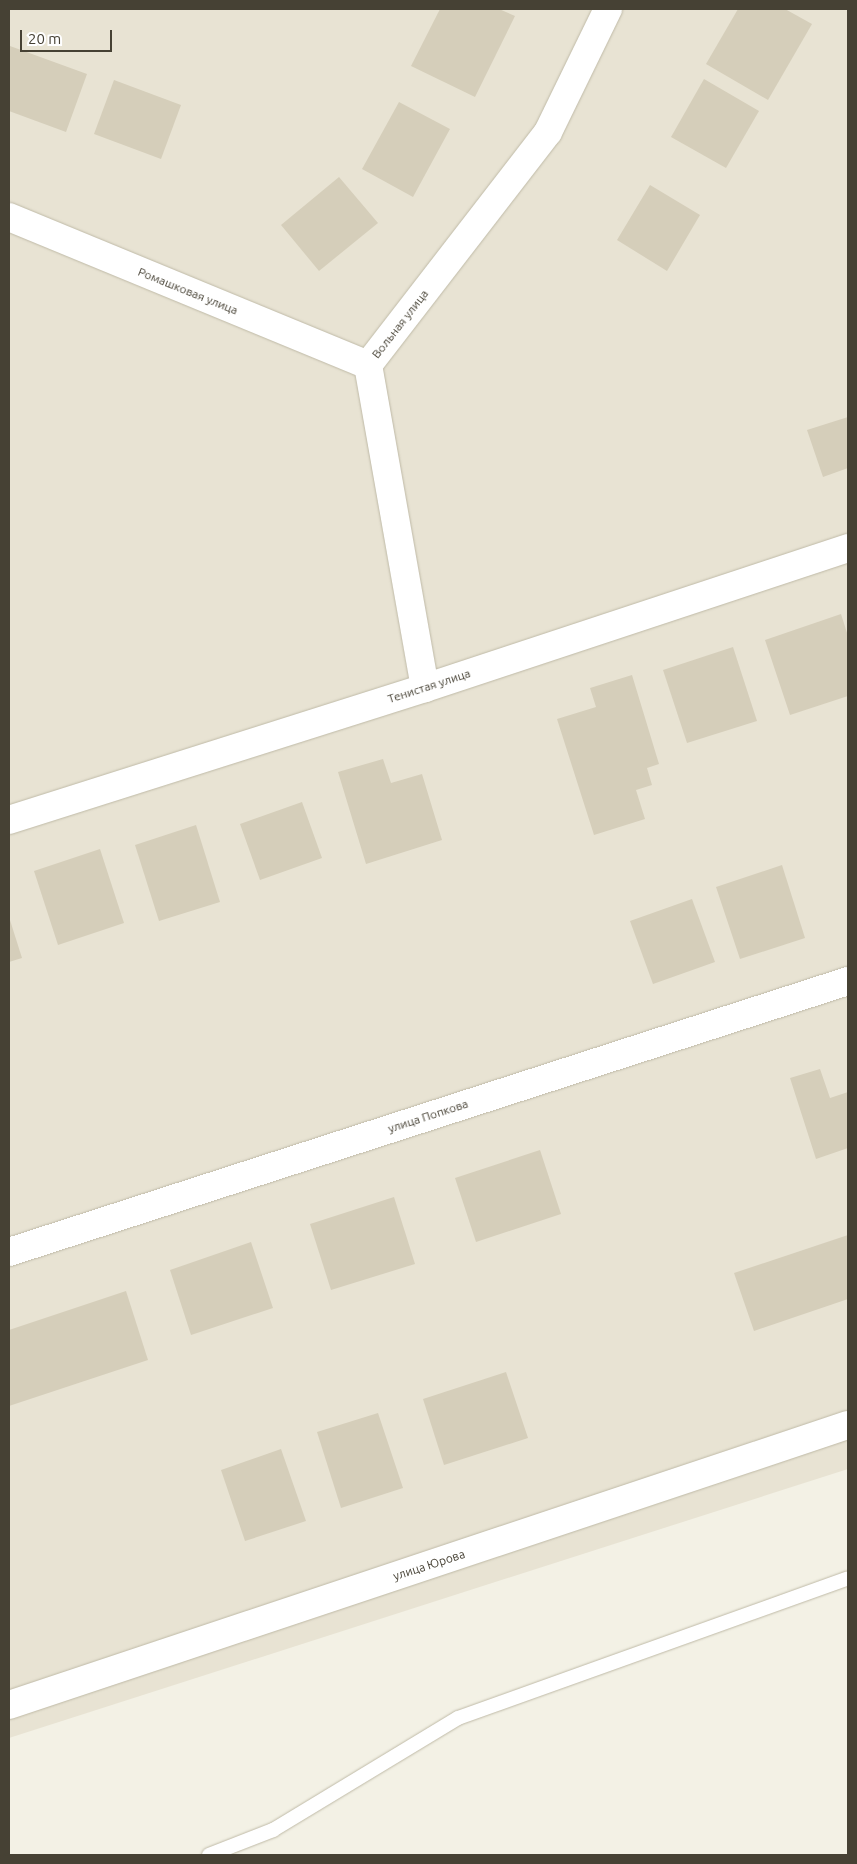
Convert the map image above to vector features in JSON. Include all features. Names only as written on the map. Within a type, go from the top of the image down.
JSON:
[{"type":"street","name":"Вольная улица","points":[[425,688],[368,365],[548,132],[608,9]]},
{"type":"street","name":"Ромашковая улица","points":[[9,217],[368,365]]},
{"type":"street","name":"Тенистая улица","points":[[9,820],[425,688],[848,548]]},
{"type":"street","name":"улица Попкова","points":[[9,1252],[848,980]]},
{"type":"street","name":"улица Юрова","points":[[9,1705],[848,1425]]},
{"type":"lane","points":[[209,1855],[273,1830],[458,1718],[848,1578]]},
{"type":"shaded area","points":[[9,9],[848,9],[848,1469],[9,1738]]},
{"type":"building","points":[[440,9],[499,9],[515,16],[475,97],[411,66]]},
{"type":"building","points":[[738,9],[785,9],[812,24],[768,100],[706,64]]},
{"type":"building","points":[[10,46],[87,74],[66,132],[9,111]]},
{"type":"building","points":[[704,79],[759,111],[726,168],[671,137]]},
{"type":"building","points":[[114,80],[181,105],[161,159],[94,134]]},
{"type":"building","points":[[399,102],[450,129],[413,197],[362,169]]},
{"type":"building","points":[[339,177],[378,223],[319,271],[281,225]]},
{"type":"building","points":[[650,185],[700,215],[667,271],[617,240]]},
{"type":"building","points":[[848,417],[848,468],[823,477],[807,430]]},
{"type":"building","points":[[841,614],[848,636],[848,696],[790,715],[765,640]]},
{"type":"building","points":[[733,647],[757,721],[687,743],[663,670]]},
{"type":"building","points":[[632,675],[659,764],[647,768],[652,785],[636,790],[645,819],[594,835],[557,719],[596,707],[590,688]]},
{"type":"building","points":[[383,759],[391,783],[422,774],[442,840],[366,864],[338,772]]},
{"type":"building","points":[[302,802],[322,858],[260,880],[240,824]]},
{"type":"building","points":[[196,825],[220,902],[159,921],[135,845]]},
{"type":"building","points":[[100,849],[124,923],[58,945],[34,871]]},
{"type":"building","points":[[782,865],[805,938],[740,959],[716,887]]},
{"type":"building","points":[[692,899],[715,962],[653,984],[630,921]]},
{"type":"building","points":[[9,917],[22,958],[9,962]]},
{"type":"building","points":[[820,1069],[830,1098],[848,1092],[848,1148],[816,1159],[790,1078]]},
{"type":"building","points":[[540,1150],[561,1214],[476,1242],[455,1178]]},
{"type":"building","points":[[394,1197],[415,1264],[331,1290],[310,1224]]},
{"type":"building","points":[[848,1235],[848,1299],[754,1331],[734,1273]]},
{"type":"building","points":[[251,1242],[273,1308],[191,1335],[170,1270]]},
{"type":"building","points":[[126,1291],[148,1360],[9,1406],[9,1330]]},
{"type":"building","points":[[506,1372],[528,1438],[444,1465],[423,1399]]},
{"type":"building","points":[[378,1413],[403,1488],[341,1508],[317,1432]]},
{"type":"building","points":[[281,1449],[306,1521],[245,1541],[221,1470]]}]
